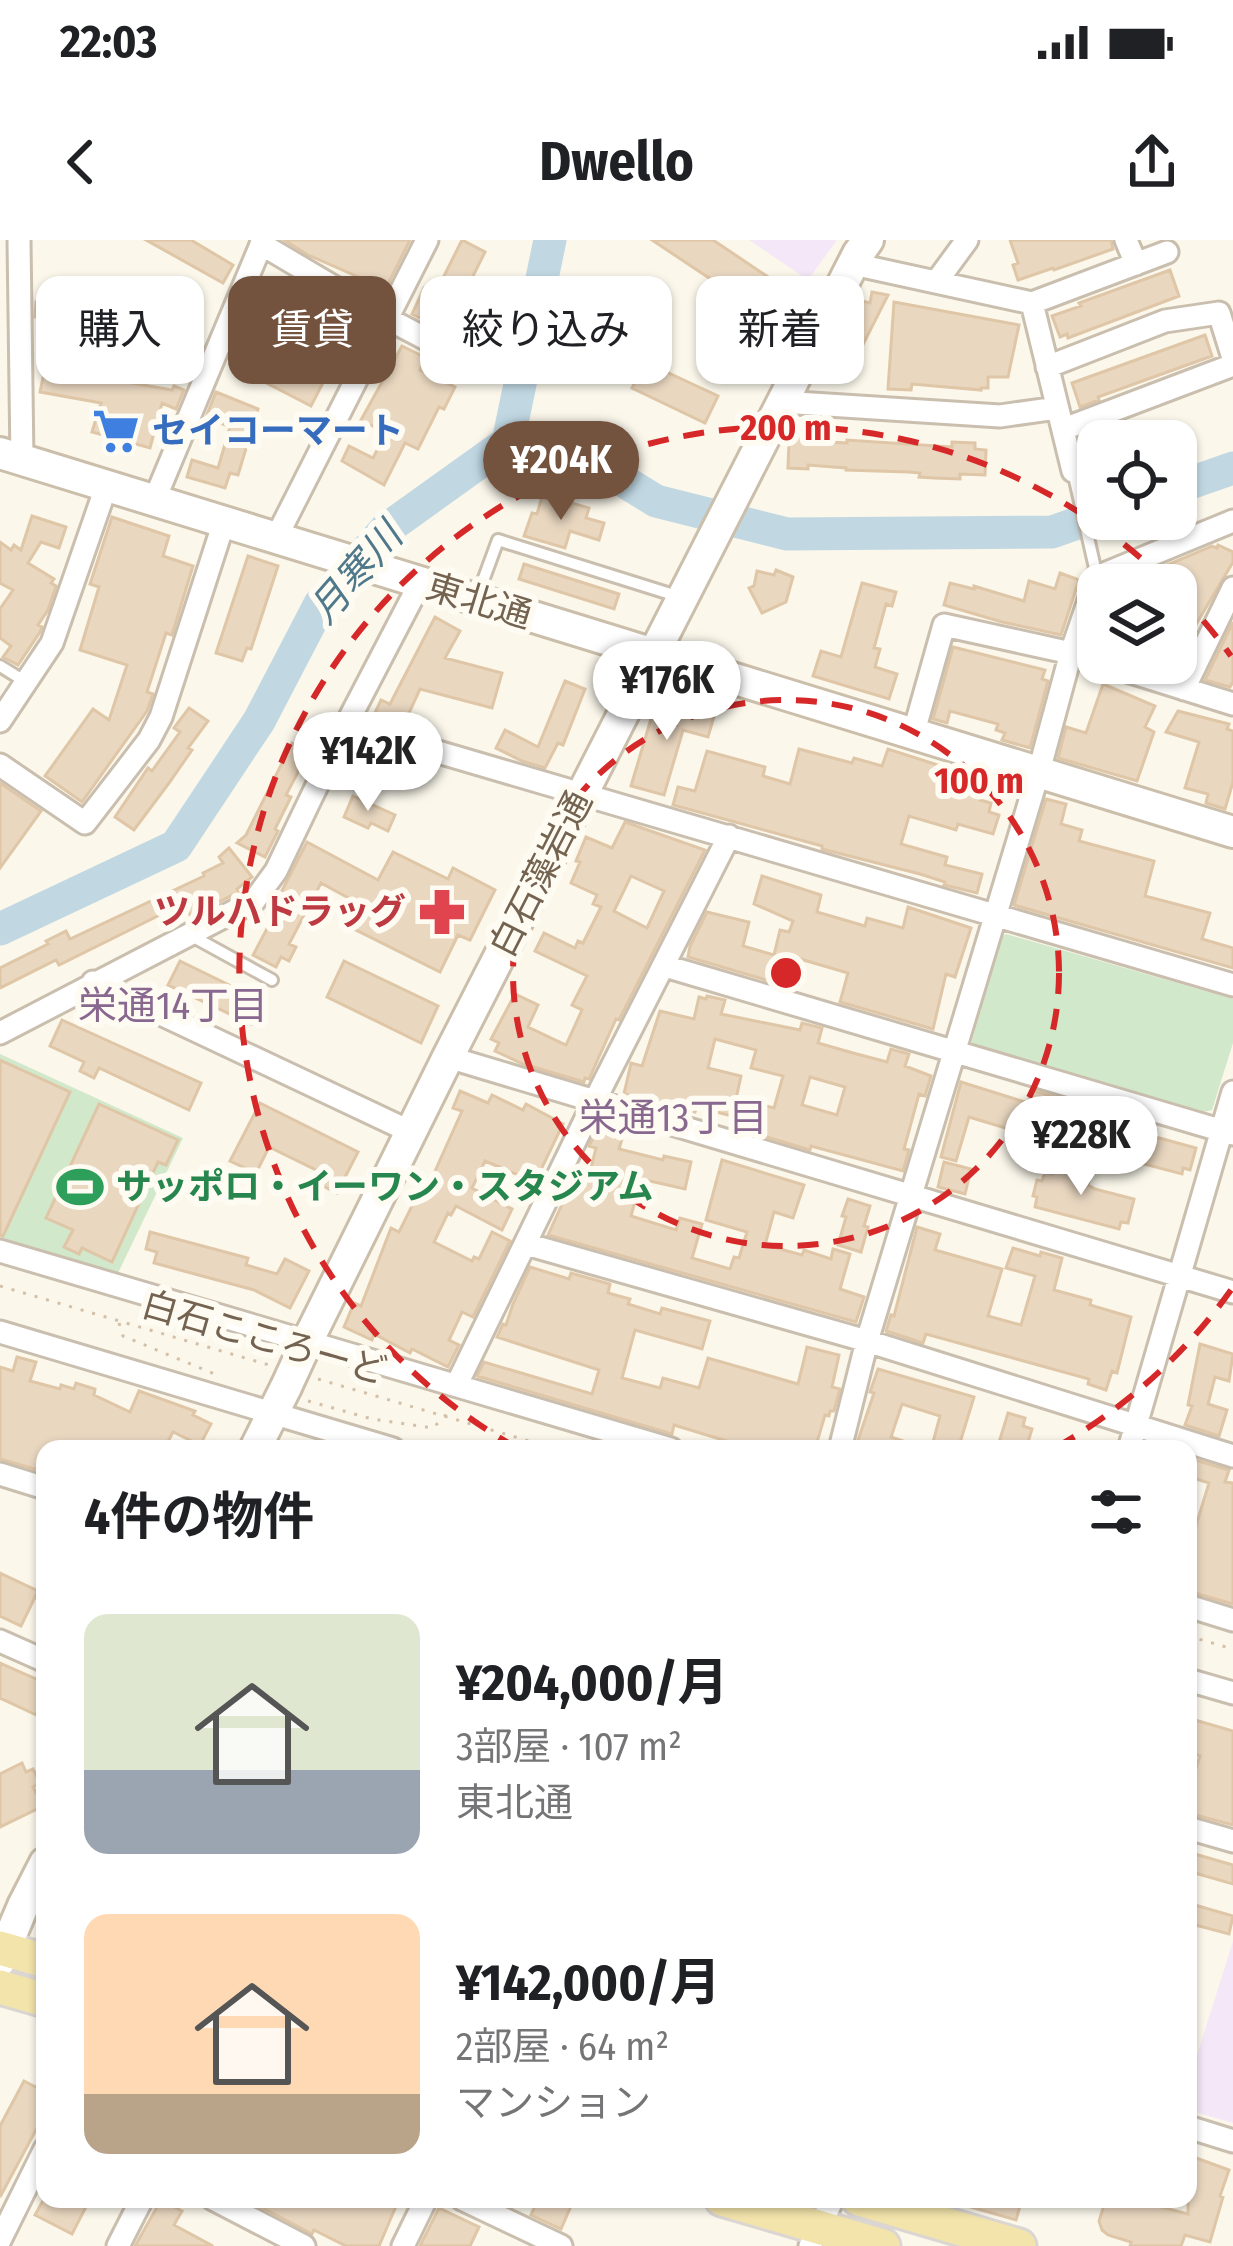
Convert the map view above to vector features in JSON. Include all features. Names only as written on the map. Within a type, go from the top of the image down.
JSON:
[{"type":"main road","name":"白石藻岩通","points":[[259,1440],[448,1057],[861,252]]},
{"type":"main road","name":"東北通","points":[[8,461],[224,522],[1233,832]]},
{"type":"main road","points":[[36,1880],[2,1953],[36,1959]]},
{"type":"main road","points":[[0,1987],[36,1997]]},
{"type":"main road","points":[[758,2208],[883,2246]]},
{"type":"main road","points":[[889,2208],[1018,2246]]},
{"type":"street","points":[[8,461],[10,333],[20,240]]},
{"type":"street","points":[[396,303],[427,240]]},
{"type":"street","points":[[937,281],[967,240]]},
{"type":"street","points":[[1126,240],[1136,264]]},
{"type":"street","points":[[154,501],[256,243],[313,276]]},
{"type":"street","points":[[861,252],[937,281],[1031,303],[1167,252]]},
{"type":"street","points":[[1031,303],[1075,480]]},
{"type":"street","points":[[782,402],[1061,418],[1233,362],[1219,313],[1165,321],[1047,367]]},
{"type":"street","points":[[276,538],[355,384]]},
{"type":"street","points":[[0,721],[52,643],[106,487]]},
{"type":"street","points":[[1129,564],[1233,521]]},
{"type":"street","points":[[0,764],[85,824],[149,740],[224,522]]},
{"type":"street","points":[[0,1033],[254,901],[276,871],[420,584]]},
{"type":"street","points":[[1184,689],[1233,588]]},
{"type":"street","points":[[913,735],[944,625],[1077,655]]},
{"type":"street","points":[[842,1440],[867,1341],[1077,635]]},
{"type":"street","points":[[1168,684],[1233,704]]},
{"type":"street","points":[[346,725],[1233,985]]},
{"type":"street","points":[[457,1384],[729,836]]},
{"type":"street","points":[[665,966],[1227,1132]]},
{"type":"street","points":[[93,982],[411,1132]]},
{"type":"street","points":[[448,1057],[1233,1292]]},
{"type":"street","points":[[1132,1440],[1227,1132],[1233,1092]]},
{"type":"street","points":[[526,1244],[867,1341],[1184,1440]]},
{"type":"street","points":[[0,1252],[290,1375],[380,1440]]},
{"type":"street","points":[[0,1332],[290,1375],[457,1384],[641,1440]]},
{"type":"street","points":[[1197,1444],[1233,1456]]},
{"type":"street","points":[[0,1474],[36,1485]]},
{"type":"street","points":[[1197,1609],[1233,1620]]},
{"type":"street","points":[[0,1641],[36,1657]]},
{"type":"street","points":[[1197,1683],[1233,1693]]},
{"type":"street","points":[[1197,1831],[1233,1841]]},
{"type":"street","points":[[1197,2131],[1233,2141]]},
{"type":"street","points":[[0,2240],[36,2167]]},
{"type":"street","points":[[118,2246],[137,2208]]},
{"type":"street","points":[[230,2208],[304,2246]]},
{"type":"street","points":[[403,2246],[422,2208]]},
{"type":"street","points":[[481,2208],[561,2246]]},
{"type":"lane","points":[[1075,480],[1094,564]]},
{"type":"lane","points":[[476,600],[498,540],[683,598]]},
{"type":"lane","points":[[0,666],[26,682]]},
{"type":"lane","points":[[188,934],[272,980]]},
{"type":"path","name":"白石こころーど","points":[[0,1286],[290,1375],[525,1440]]},
{"type":"path","points":[[118,1321],[122,1336],[221,1376]]},
{"type":"path","points":[[290,1375],[372,1419],[433,1428],[446,1416]]},
{"type":"path","name":"白石こころーど","points":[[515,1437],[520,1440]]},
{"type":"path","points":[[1197,1640],[1231,1649]]},
{"type":"shaded area","points":[[749,240],[837,240],[811,276],[802,276]]},
{"type":"shaded area","points":[[1233,1941],[1233,2123],[1197,2113],[1197,2055]]},
{"type":"green space","points":[[1006,934],[1233,999],[1233,1043],[1212,1110],[1204,1112],[971,1044]]},
{"type":"green space","name":"サッポロ・イーワン・スタジアム","points":[[0,1054],[183,1138],[118,1273],[0,1237]]},
{"type":"building","points":[[146,240],[191,240],[233,265],[223,283]]},
{"type":"building","points":[[284,240],[410,240],[392,276],[356,276]]},
{"type":"building","points":[[462,240],[485,252],[473,276],[444,276]]},
{"type":"building","points":[[652,240],[713,240],[767,276],[706,276]]},
{"type":"building","points":[[1010,240],[1111,240],[1113,249],[1018,280]]},
{"type":"building","points":[[1170,270],[1179,296],[1060,337],[1052,316]]},
{"type":"building","points":[[872,292],[888,295],[864,342],[864,302],[870,303]]},
{"type":"building","points":[[894,302],[1019,325],[1008,377],[988,377],[988,388],[981,390],[912,384],[911,390],[888,389]]},
{"type":"building","points":[[1205,335],[1212,356],[1080,407],[1072,383]]},
{"type":"building","points":[[402,346],[420,355],[420,384],[455,387],[418,449],[405,443],[384,485],[342,461],[349,446],[373,458],[386,433],[361,420],[381,384],[396,384],[396,357]]},
{"type":"building","points":[[672,375],[718,396],[705,423],[632,388],[634,384],[672,384]]},
{"type":"building","points":[[42,384],[137,384],[184,390],[176,409],[162,403],[150,448],[92,432],[101,403],[40,392]]},
{"type":"building","points":[[269,384],[322,384],[311,406]]},
{"type":"building","points":[[216,392],[258,409],[238,475],[230,473],[225,488],[187,477],[192,460],[218,468],[230,427],[206,417]]},
{"type":"building","points":[[799,432],[810,432],[809,441],[952,447],[952,442],[975,443],[975,449],[986,450],[985,475],[960,474],[960,479],[808,465],[808,469],[788,468],[789,441]]},
{"type":"building","points":[[542,497],[589,508],[586,518],[604,523],[599,540],[570,531],[565,548],[524,536]]},
{"type":"building","points":[[32,516],[66,527],[59,548],[41,542],[28,563],[54,579],[51,583],[56,586],[38,625],[40,632],[18,665],[3,657],[11,646],[0,638],[0,609],[13,590],[0,583],[0,542],[21,550]]},
{"type":"building","points":[[112,517],[169,536],[163,556],[193,566],[172,635],[166,633],[147,692],[153,694],[147,711],[82,802],[45,776],[93,709],[109,720],[127,665],[80,650],[99,587],[90,584]]},
{"type":"building","points":[[1217,548],[1233,552],[1233,562],[1197,623],[1197,564],[1169,564]]},
{"type":"building","points":[[248,556],[278,566],[251,649],[247,648],[242,661],[216,653]]},
{"type":"building","points":[[524,564],[619,594],[614,609],[519,579]]},
{"type":"building","points":[[776,570],[793,577],[786,602],[762,613],[749,588],[754,586],[757,571],[774,575]]},
{"type":"building","points":[[1060,573],[1077,579],[1061,635],[944,605],[950,583],[1024,601],[1029,581],[1055,589]]},
{"type":"building","points":[[862,583],[896,592],[892,606],[886,604],[874,648],[880,649],[875,667],[897,674],[889,699],[813,676],[821,651],[841,657]]},
{"type":"building","points":[[435,617],[460,631],[445,658],[502,673],[492,708],[420,689],[403,726],[373,717],[381,700],[390,704]]},
{"type":"building","points":[[1233,622],[1233,682],[1230,687],[1205,680]]},
{"type":"building","points":[[953,647],[1045,670],[1042,679],[1048,681],[1030,748],[1002,740],[1005,733],[996,730],[998,724],[950,711],[947,723],[933,719]]},
{"type":"building","points":[[565,681],[585,689],[563,745],[558,743],[545,768],[496,748],[505,730],[538,747]]},
{"type":"building","points":[[1103,684],[1155,706],[1145,727],[1154,732],[1137,781],[1058,758],[1066,727],[1086,733]]},
{"type":"building","points":[[673,701],[715,713],[708,737],[683,730],[664,795],[631,786],[653,712]]},
{"type":"building","points":[[189,708],[208,721],[134,830],[115,817],[180,732],[174,728]]},
{"type":"building","points":[[1178,711],[1229,724],[1227,729],[1233,731],[1233,782],[1225,809],[1206,803],[1208,794],[1185,788],[1199,742],[1166,732]]},
{"type":"building","points":[[292,743],[309,751],[286,795],[291,797],[265,857],[237,843],[246,835]]},
{"type":"building","points":[[799,749],[882,766],[888,749],[972,776],[967,792],[991,803],[989,812],[999,815],[993,834],[958,824],[956,830],[909,816],[901,844],[947,857],[945,865],[982,874],[977,893],[673,805],[678,787],[695,791],[707,751],[765,767],[763,776],[790,784]]},
{"type":"building","points":[[0,783],[41,811],[0,868]]},
{"type":"building","points":[[353,796],[395,815],[388,831],[344,817]]},
{"type":"building","points":[[1046,799],[1066,804],[1061,824],[1082,830],[1079,841],[1154,861],[1145,896],[1210,913],[1202,939],[1233,948],[1233,968],[1014,905]]},
{"type":"building","points":[[625,822],[705,850],[584,1082],[523,1064],[495,1051],[499,1043],[491,1039],[515,994],[538,1005],[528,1027],[566,1045],[582,1010],[572,1005],[587,976],[535,951],[544,933],[575,948],[578,941],[583,943],[601,907],[593,904],[597,895],[571,883],[580,862],[576,861],[586,837],[612,848]],"holes":[[[631,876],[664,891],[647,928],[614,911]]]},
{"type":"building","points":[[307,842],[378,880],[393,852],[448,879],[453,868],[495,890],[470,940],[458,935],[440,972],[354,929],[365,907],[321,883],[289,944],[296,947],[289,961],[281,957],[276,967],[253,955]]},
{"type":"building","points":[[229,848],[252,877],[238,892],[196,914],[190,915],[184,903],[59,965],[56,960],[0,988],[0,968],[66,931],[70,939],[204,876],[223,863],[219,857]]},
{"type":"building","points":[[762,876],[821,895],[817,912],[865,926],[867,918],[903,928],[908,907],[971,928],[955,977],[946,974],[933,1029],[840,1002],[848,973],[800,959],[793,988],[688,957],[707,912],[749,922],[743,946],[774,955],[780,930],[789,932],[793,921],[754,904]]},
{"type":"building","points":[[180,961],[262,1001],[251,1024],[168,985]]},
{"type":"building","points":[[344,961],[438,1006],[421,1043],[327,997]]},
{"type":"building","points":[[699,997],[725,1000],[721,1014],[800,1030],[802,1023],[822,1028],[818,1043],[853,1053],[887,1062],[891,1049],[909,1054],[905,1066],[931,1076],[925,1096],[919,1094],[903,1171],[760,1135],[763,1124],[624,1094],[631,1063],[642,1066],[660,1011],[694,1019]],"holes":[[[715,1039],[756,1050],[751,1068],[783,1076],[774,1108],[736,1099],[741,1076],[708,1068]],[[810,1077],[845,1087],[837,1115],[802,1105]]]},
{"type":"building","points":[[62,1020],[201,1083],[189,1110],[99,1068],[94,1078],[80,1071],[84,1062],[50,1046]]},
{"type":"building","points":[[0,1060],[70,1092],[3,1236],[0,1236]]},
{"type":"building","points":[[961,1082],[1028,1103],[1032,1090],[1122,1117],[1115,1149],[1091,1147],[1093,1141],[1019,1119],[1015,1131],[969,1117],[956,1161],[941,1157]]},
{"type":"building","points":[[460,1091],[488,1103],[492,1095],[523,1110],[526,1104],[563,1124],[535,1182],[485,1161],[472,1188],[512,1209],[502,1230],[456,1206],[434,1242],[472,1261],[479,1259],[492,1232],[510,1241],[473,1317],[462,1312],[449,1340],[459,1345],[448,1367],[374,1334],[372,1340],[344,1327],[354,1303],[361,1306],[391,1228],[399,1232],[426,1178],[431,1180],[462,1111],[453,1108]]},
{"type":"building","points":[[260,1103],[358,1152],[337,1193],[315,1182],[320,1172],[269,1147],[256,1173],[230,1161]]},
{"type":"building","points":[[99,1104],[178,1140],[166,1165],[158,1162],[112,1262],[82,1248],[79,1254],[64,1247],[73,1230],[46,1218]]},
{"type":"building","points":[[599,1125],[624,1132],[619,1149],[691,1162],[685,1189],[641,1179],[631,1216],[676,1230],[680,1218],[702,1224],[692,1258],[730,1269],[747,1232],[706,1220],[722,1160],[804,1185],[793,1218],[774,1212],[765,1245],[831,1259],[833,1249],[850,1254],[840,1289],[864,1297],[856,1322],[548,1235],[575,1176],[588,1180],[596,1148],[589,1146]]},
{"type":"building","points":[[1152,1136],[1196,1148],[1190,1170],[1183,1168],[1182,1174],[1144,1164]]},
{"type":"building","points":[[944,1162],[971,1169],[965,1194],[938,1187]]},
{"type":"building","points":[[1056,1162],[1092,1171],[1088,1185],[1095,1189],[1134,1199],[1128,1223],[1121,1222],[1119,1229],[1035,1207],[1037,1180],[1042,1181],[1045,1172],[1052,1174]]},
{"type":"building","points":[[848,1199],[870,1206],[861,1252],[838,1245]]},
{"type":"building","points":[[917,1227],[940,1234],[935,1250],[1002,1269],[988,1316],[1021,1325],[1035,1276],[1006,1268],[1013,1248],[1062,1258],[1054,1290],[1131,1317],[1117,1373],[1112,1371],[1106,1390],[1088,1384],[1089,1379],[926,1334],[923,1343],[886,1331]]},
{"type":"building","points":[[150,1232],[248,1258],[246,1265],[277,1274],[285,1259],[309,1271],[290,1308],[254,1290],[154,1263],[157,1252],[146,1249]]},
{"type":"building","points":[[530,1267],[569,1279],[571,1273],[610,1284],[608,1293],[660,1314],[662,1308],[710,1321],[702,1349],[635,1330],[622,1378],[660,1388],[663,1378],[699,1388],[708,1358],[798,1384],[807,1347],[839,1355],[832,1387],[840,1389],[834,1411],[825,1415],[818,1440],[723,1440],[674,1425],[672,1434],[477,1376],[484,1362],[592,1394],[599,1370],[497,1337]]},
{"type":"building","points":[[1200,1344],[1233,1354],[1229,1381],[1215,1377],[1208,1404],[1227,1410],[1219,1436],[1185,1425]]},
{"type":"building","points":[[17,1357],[36,1362],[30,1381],[60,1389],[61,1385],[74,1389],[76,1383],[95,1389],[94,1395],[130,1412],[139,1391],[195,1411],[193,1415],[211,1424],[203,1440],[173,1432],[169,1440],[36,1440],[36,1469],[0,1459],[0,1367],[13,1371]]},
{"type":"building","points":[[878,1369],[974,1397],[961,1440],[934,1440],[940,1416],[902,1404],[891,1437],[900,1440],[858,1440],[874,1393],[870,1392]]},
{"type":"building","points":[[1008,1413],[1025,1418],[1023,1426],[1032,1429],[1029,1440],[1000,1440]]},
{"type":"building","points":[[1197,1461],[1229,1470],[1225,1482],[1233,1483],[1233,1604],[1197,1594],[1197,1522],[1209,1483],[1197,1479]]},
{"type":"building","points":[[0,1573],[36,1590],[21,1626],[0,1616]]},
{"type":"building","points":[[0,1663],[36,1679],[36,1715],[0,1698]]},
{"type":"building","points":[[1197,1721],[1233,1731],[1233,1825],[1197,1815]]},
{"type":"building","points":[[22,1763],[26,1772],[33,1769],[36,1809],[0,1827],[0,1774]]},
{"type":"building","points":[[1197,1855],[1233,1865],[1233,1884],[1197,1874]]},
{"type":"building","points":[[1197,1906],[1233,1916],[1229,1934],[1197,1925]]},
{"type":"building","points":[[24,2081],[36,2087],[36,2130],[0,2197],[0,2126]]},
{"type":"building","points":[[1197,2158],[1229,2170],[1210,2242],[1185,2235],[1181,2246],[1130,2246],[1131,2242],[1108,2235],[1099,2221],[1103,2208],[1165,2208],[1188,2214],[1188,2208],[1197,2208]]},
{"type":"building","points":[[39,2208],[85,2208],[72,2234],[35,2215]]},
{"type":"building","points":[[156,2208],[176,2208],[182,2211],[174,2225],[213,2246],[135,2246]]},
{"type":"building","points":[[263,2208],[395,2208],[379,2246],[346,2246],[314,2230],[312,2234]]},
{"type":"building","points":[[439,2208],[479,2227],[470,2246],[420,2246]]},
{"type":"building","points":[[534,2208],[570,2208],[561,2229],[531,2215]]},
{"type":"building","points":[[974,2208],[1019,2208],[1016,2220]]},
{"type":"waterway","points":[[508,442],[550,240]]},
{"type":"waterway","name":"月寒川","points":[[0,929],[176,846],[259,721],[320,604],[385,530],[508,442],[596,464],[656,501],[787,534],[1052,532],[1077,523]]},
{"type":"waterway","name":"月寒川","points":[[1197,481],[1233,468]]},
{"type":"place","name":"セイコーマート","points":[[116,431]]},
{"type":"place","name":"ツルハドラッグ","points":[[442,912]]},
{"type":"place","name":"サッポロ・イーワン・スタジアム","points":[[80,1187]]},
{"type":"district","name":"栄通14丁目","points":[[173,1006]]},
{"type":"district","name":"栄通13丁目","points":[[673,1118]]}]
